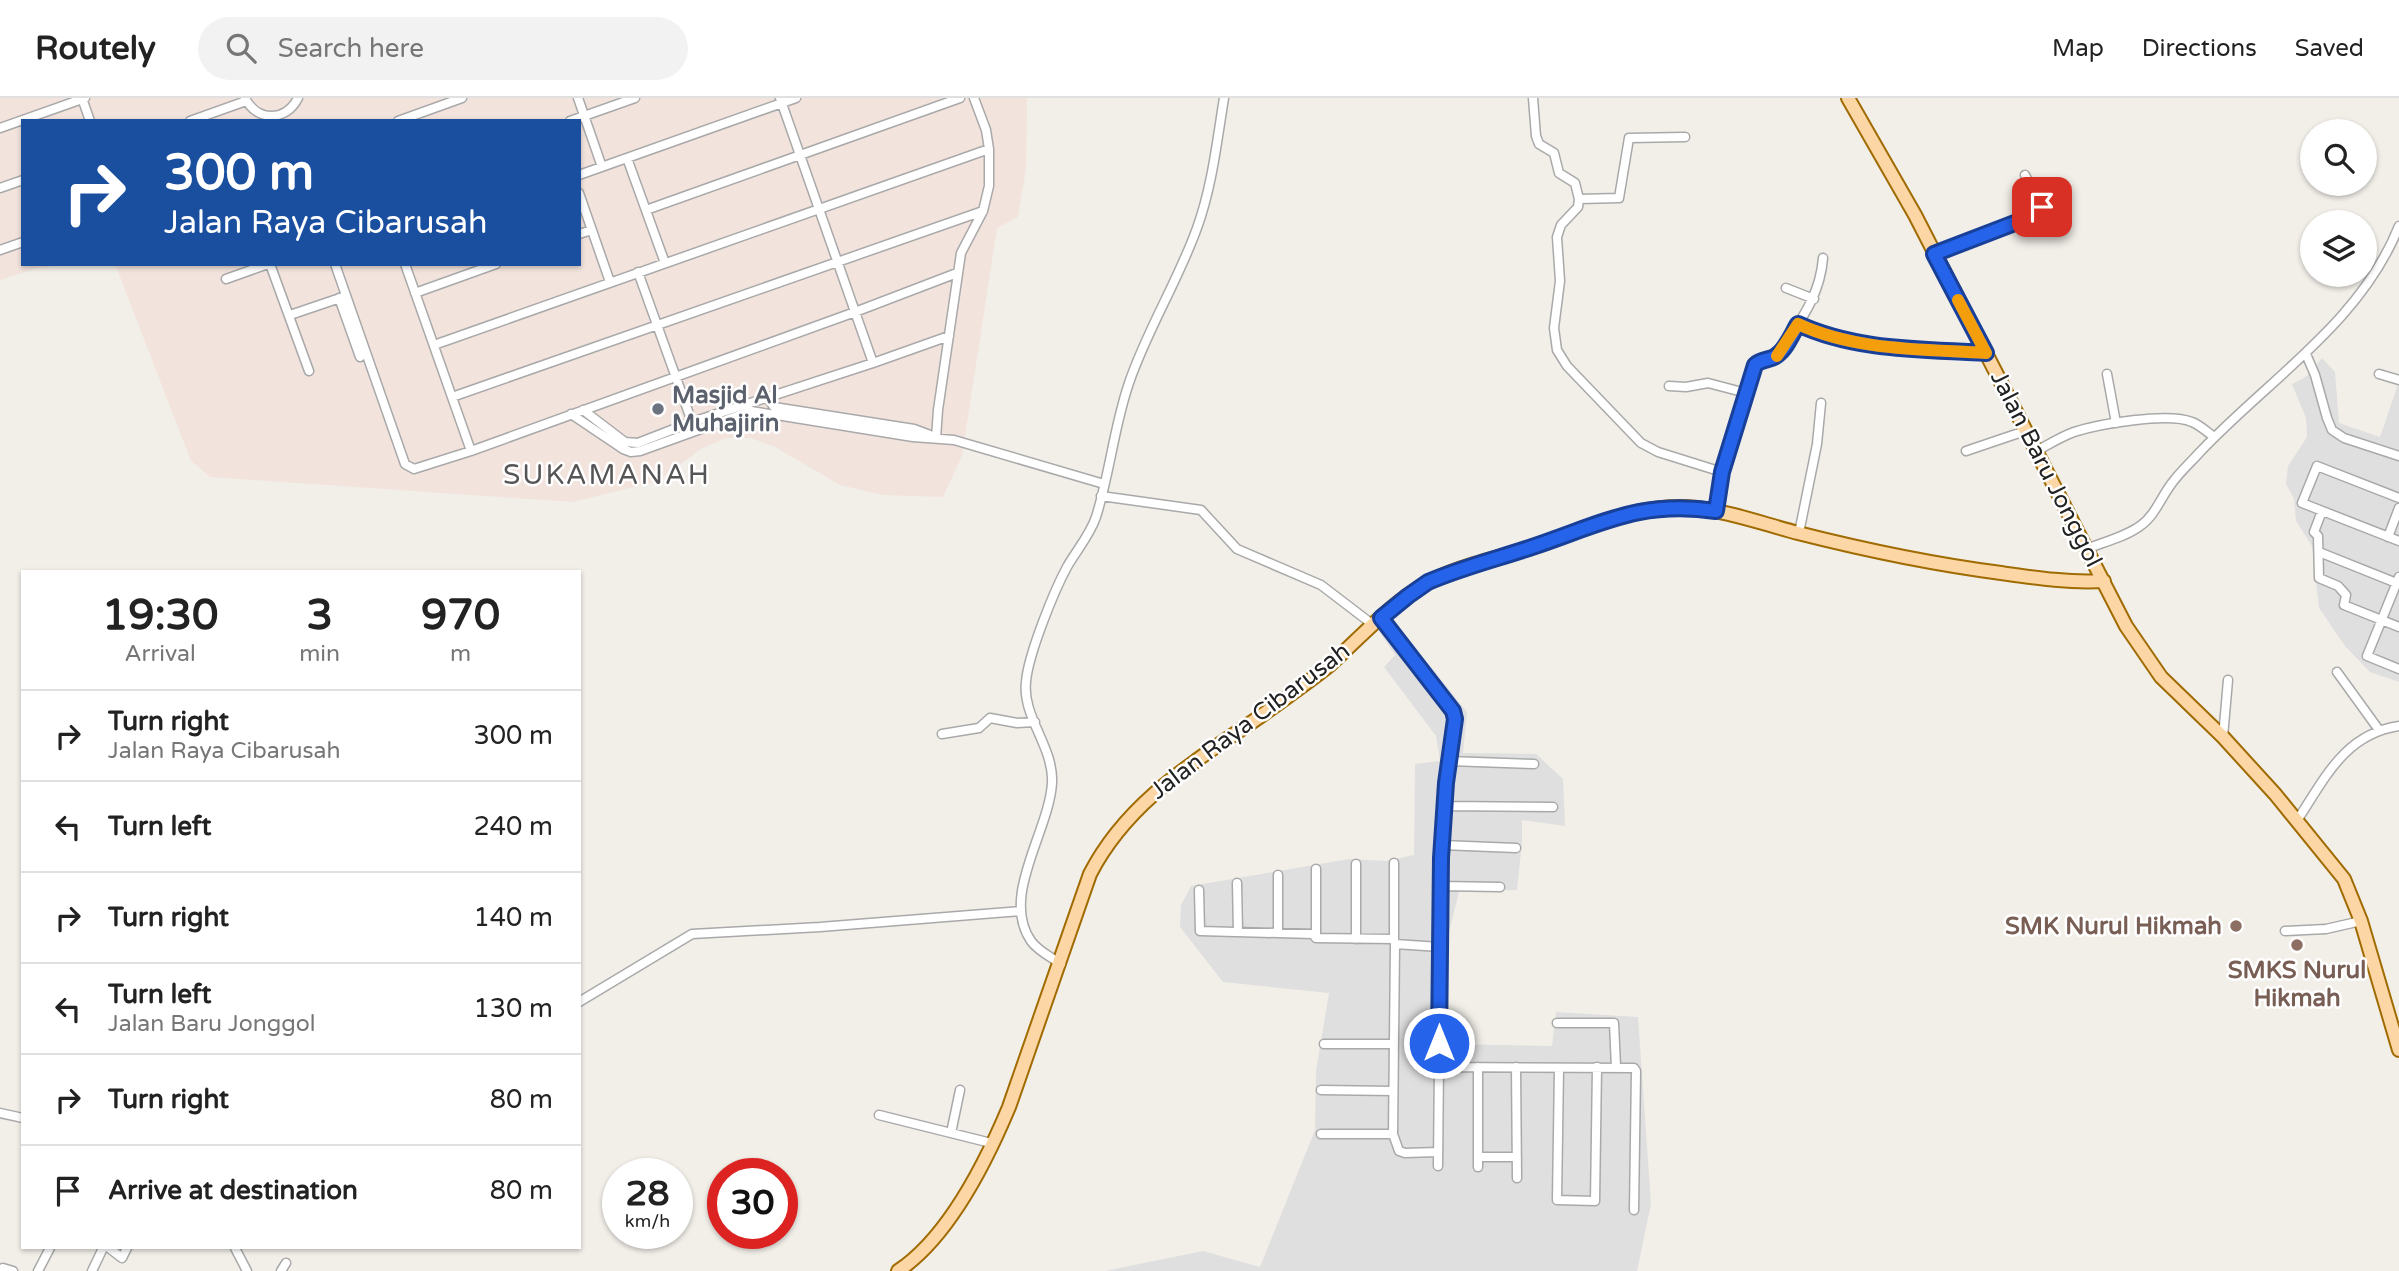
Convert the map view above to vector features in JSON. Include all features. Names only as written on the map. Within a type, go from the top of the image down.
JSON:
[{"type":"main road","name":"Jalan Baru Jonggol","points":[[1848,98],[1915,215],[2126,626],[2150,664],[2223,737],[2298,819],[2344,878],[2361,920],[2399,1050]]},
{"type":"main road","name":"Jalan Raya Cibarusah","points":[[898,1271],[917,1256],[947,1222],[992,1143],[1009,1107],[1061,964],[1090,874],[1098,858],[1133,812],[1181,771],[1329,666],[1377,621],[1428,582],[1614,517],[1651,509],[1679,507],[1716,511],[1908,559],[2071,583],[2104,581]]},
{"type":"street","points":[[25,119],[83,98],[89,119]]},
{"type":"street","points":[[195,119],[245,99],[255,112],[268,119],[285,117],[298,98]]},
{"type":"street","points":[[404,119],[462,98]]},
{"type":"street","points":[[578,98],[602,167]]},
{"type":"street","points":[[576,119],[635,98]]},
{"type":"street","points":[[581,174],[781,101],[796,98]]},
{"type":"street","points":[[646,211],[960,98]]},
{"type":"street","points":[[936,438],[957,272],[966,240],[983,211],[989,186],[986,130],[974,98]]},
{"type":"street","points":[[1061,964],[1031,941],[1021,911],[1028,867],[1041,831],[1052,783],[1048,755],[1026,693],[1028,669],[1058,586],[1096,519],[1129,383],[1197,227],[1215,153],[1224,98]]},
{"type":"street","points":[[1533,98],[1539,144],[1554,153],[1559,173],[1575,183],[1579,199],[1578,207],[1561,225],[1557,237],[1560,281],[1554,328],[1557,350],[1567,366],[1641,443],[1658,452],[1722,472]]},
{"type":"street","points":[[781,101],[873,363]]},
{"type":"street","points":[[0,128],[21,120]]},
{"type":"street","points":[[1579,199],[1619,198],[1629,138],[1685,137]]},
{"type":"street","points":[[434,345],[989,149]]},
{"type":"street","points":[[627,158],[665,263]]},
{"type":"street","points":[[1934,254],[2041,212],[2040,204],[2025,175]]},
{"type":"street","points":[[0,188],[21,181]]},
{"type":"street","points":[[581,199],[610,282]]},
{"type":"street","points":[[452,397],[983,211]]},
{"type":"street","points":[[2087,549],[2146,522],[2173,482],[2214,437],[2306,354],[2366,285],[2396,240],[2399,226]]},
{"type":"street","points":[[581,233],[592,230]]},
{"type":"street","points":[[0,250],[21,243]]},
{"type":"street","points":[[1716,511],[1722,472],[1755,365],[1758,361],[1779,354],[1814,299],[1822,276],[1823,258]]},
{"type":"street","points":[[226,279],[263,266]]},
{"type":"street","points":[[270,266],[309,371]]},
{"type":"street","points":[[335,266],[360,357]]},
{"type":"street","points":[[406,266],[471,451]]},
{"type":"street","points":[[415,293],[490,266]]},
{"type":"street","points":[[638,272],[692,422]]},
{"type":"street","points":[[343,297],[405,464],[409,468],[419,469],[855,312],[957,272]]},
{"type":"street","points":[[1786,288],[1814,299]]},
{"type":"street","points":[[290,315],[343,297]]},
{"type":"street","points":[[1798,324],[1825,336],[1853,342],[1986,353]]},
{"type":"street","points":[[583,410],[603,427],[631,443],[638,443],[692,422],[949,336]]},
{"type":"street","points":[[2306,354],[2332,430],[2344,438],[2397,455],[2399,445]]},
{"type":"street","points":[[2379,373],[2399,380]]},
{"type":"street","points":[[2107,374],[2116,423]]},
{"type":"street","points":[[1669,386],[1686,387],[1708,383],[1746,393]]},
{"type":"street","points":[[768,397],[775,407],[914,429],[936,438]]},
{"type":"street","points":[[1799,533],[1817,444],[1821,403]]},
{"type":"street","points":[[571,414],[631,452],[751,411],[972,444],[1104,484]]},
{"type":"street","points":[[2035,452],[2073,432],[2116,423],[2175,418],[2192,422],[2214,437]]},
{"type":"street","points":[[1966,451],[2025,432]]},
{"type":"street","points":[[2399,498],[2317,466],[2302,503],[2399,541]]},
{"type":"street","points":[[1101,496],[1201,510],[1237,549],[1321,585],[1377,621],[1453,711],[1455,729],[1449,761],[1441,845],[1438,1166]]},
{"type":"street","points":[[2388,537],[2399,508]]},
{"type":"street","points":[[2322,511],[2314,532],[2318,536],[2319,578],[2338,586],[2346,595],[2344,605],[2399,627]]},
{"type":"street","points":[[2319,552],[2398,582],[2367,656],[2399,669]]},
{"type":"street","points":[[2337,672],[2379,730]]},
{"type":"street","points":[[2223,737],[2228,680]]},
{"type":"street","points":[[942,734],[979,728],[990,718],[1017,723],[1035,722]]},
{"type":"street","points":[[2298,819],[2344,752],[2367,735],[2397,726]]},
{"type":"street","points":[[1449,761],[1534,764]]},
{"type":"street","points":[[1444,806],[1553,807]]},
{"type":"street","points":[[1441,845],[1516,848]]},
{"type":"street","points":[[1394,863],[1392,1134],[1399,1151],[1437,1152]]},
{"type":"street","points":[[1356,864],[1356,939]]},
{"type":"street","points":[[1316,869],[1317,938]]},
{"type":"street","points":[[1278,875],[1278,933]]},
{"type":"street","points":[[1237,883],[1238,932]]},
{"type":"street","points":[[1440,886],[1500,887]]},
{"type":"street","points":[[1199,890],[1200,931],[1313,934],[1317,938],[1440,947]]},
{"type":"street","points":[[581,1001],[692,934],[1021,911]]},
{"type":"street","points":[[2285,931],[2326,929],[2361,920]]},
{"type":"street","points":[[1557,1023],[1614,1023],[1616,1067]]},
{"type":"street","points":[[1324,1044],[1393,1044]]},
{"type":"street","points":[[1439,1067],[1632,1067],[1636,1071],[1634,1210]]},
{"type":"street","points":[[1478,1067],[1478,1167]]},
{"type":"street","points":[[1559,1068],[1557,1200],[1594,1201],[1597,1067]]},
{"type":"street","points":[[1516,1068],[1517,1178]]},
{"type":"street","points":[[951,1133],[960,1090]]},
{"type":"street","points":[[1321,1090],[1393,1091]]},
{"type":"street","points":[[0,1113],[21,1118]]},
{"type":"street","points":[[879,1115],[992,1143]]},
{"type":"street","points":[[1321,1134],[1392,1134]]},
{"type":"street","points":[[1478,1157],[1517,1157]]},
{"type":"street","points":[[38,1271],[49,1249]]},
{"type":"street","points":[[92,1271],[103,1249]]},
{"type":"street","points":[[110,1249],[122,1258],[126,1249]]},
{"type":"street","points":[[236,1249],[247,1271]]},
{"type":"street","points":[[3,1270],[13,1271]]},
{"type":"shaded area","points":[[0,98],[1027,98],[1026,169],[1018,217],[997,228],[962,456],[943,497],[883,495],[840,485],[775,447],[751,438],[726,438],[701,449],[658,481],[573,502],[210,477],[191,461],[116,266],[581,266],[581,119],[21,119],[21,266],[56,266],[37,268],[0,280]]},
{"type":"shaded area","points":[[2322,358],[2335,372],[2339,423],[2380,437],[2399,381],[2399,682],[2370,672],[2345,646],[2319,608],[2312,546],[2296,521],[2294,499],[2286,484],[2288,466],[2307,437],[2306,418],[2292,384],[2307,376]]},
{"type":"shaded area","points":[[1393,620],[1467,712],[1463,753],[1536,754],[1563,779],[1565,826],[1522,820],[1517,890],[1459,892],[1446,944],[1447,1044],[1552,1046],[1556,1012],[1638,1017],[1651,1204],[1637,1271],[1105,1271],[1203,1251],[1260,1267],[1315,1130],[1316,1071],[1329,993],[1223,982],[1180,927],[1181,905],[1191,886],[1349,859],[1386,861],[1414,855],[1415,764],[1440,761],[1436,736],[1384,667],[1395,655],[1379,631]]},
{"type":"slow traffic","points":[[1777,356],[1798,324],[1833,339],[1892,347],[1986,353],[1958,300]]},
{"type":"place","name":"Masjid Al Muhajirin","points":[[658,409]]},
{"type":"place","name":"SMK Nurul Hikmah","points":[[2236,926]]},
{"type":"place","name":"SMKS Nurul Hikmah","points":[[2297,945]]},
{"type":"district","name":"SUKAMANAH","points":[[607,475]]},
{"type":"route","points":[[1439,1043],[1441,858],[1446,783],[1455,719],[1453,711],[1381,618],[1428,582],[1614,517],[1651,509],[1679,507],[1716,511],[1722,472],[1755,365],[1758,361],[1779,354],[1798,324],[1833,339],[1892,347],[1986,353],[1934,254],[2038,214],[2042,207]]}]
